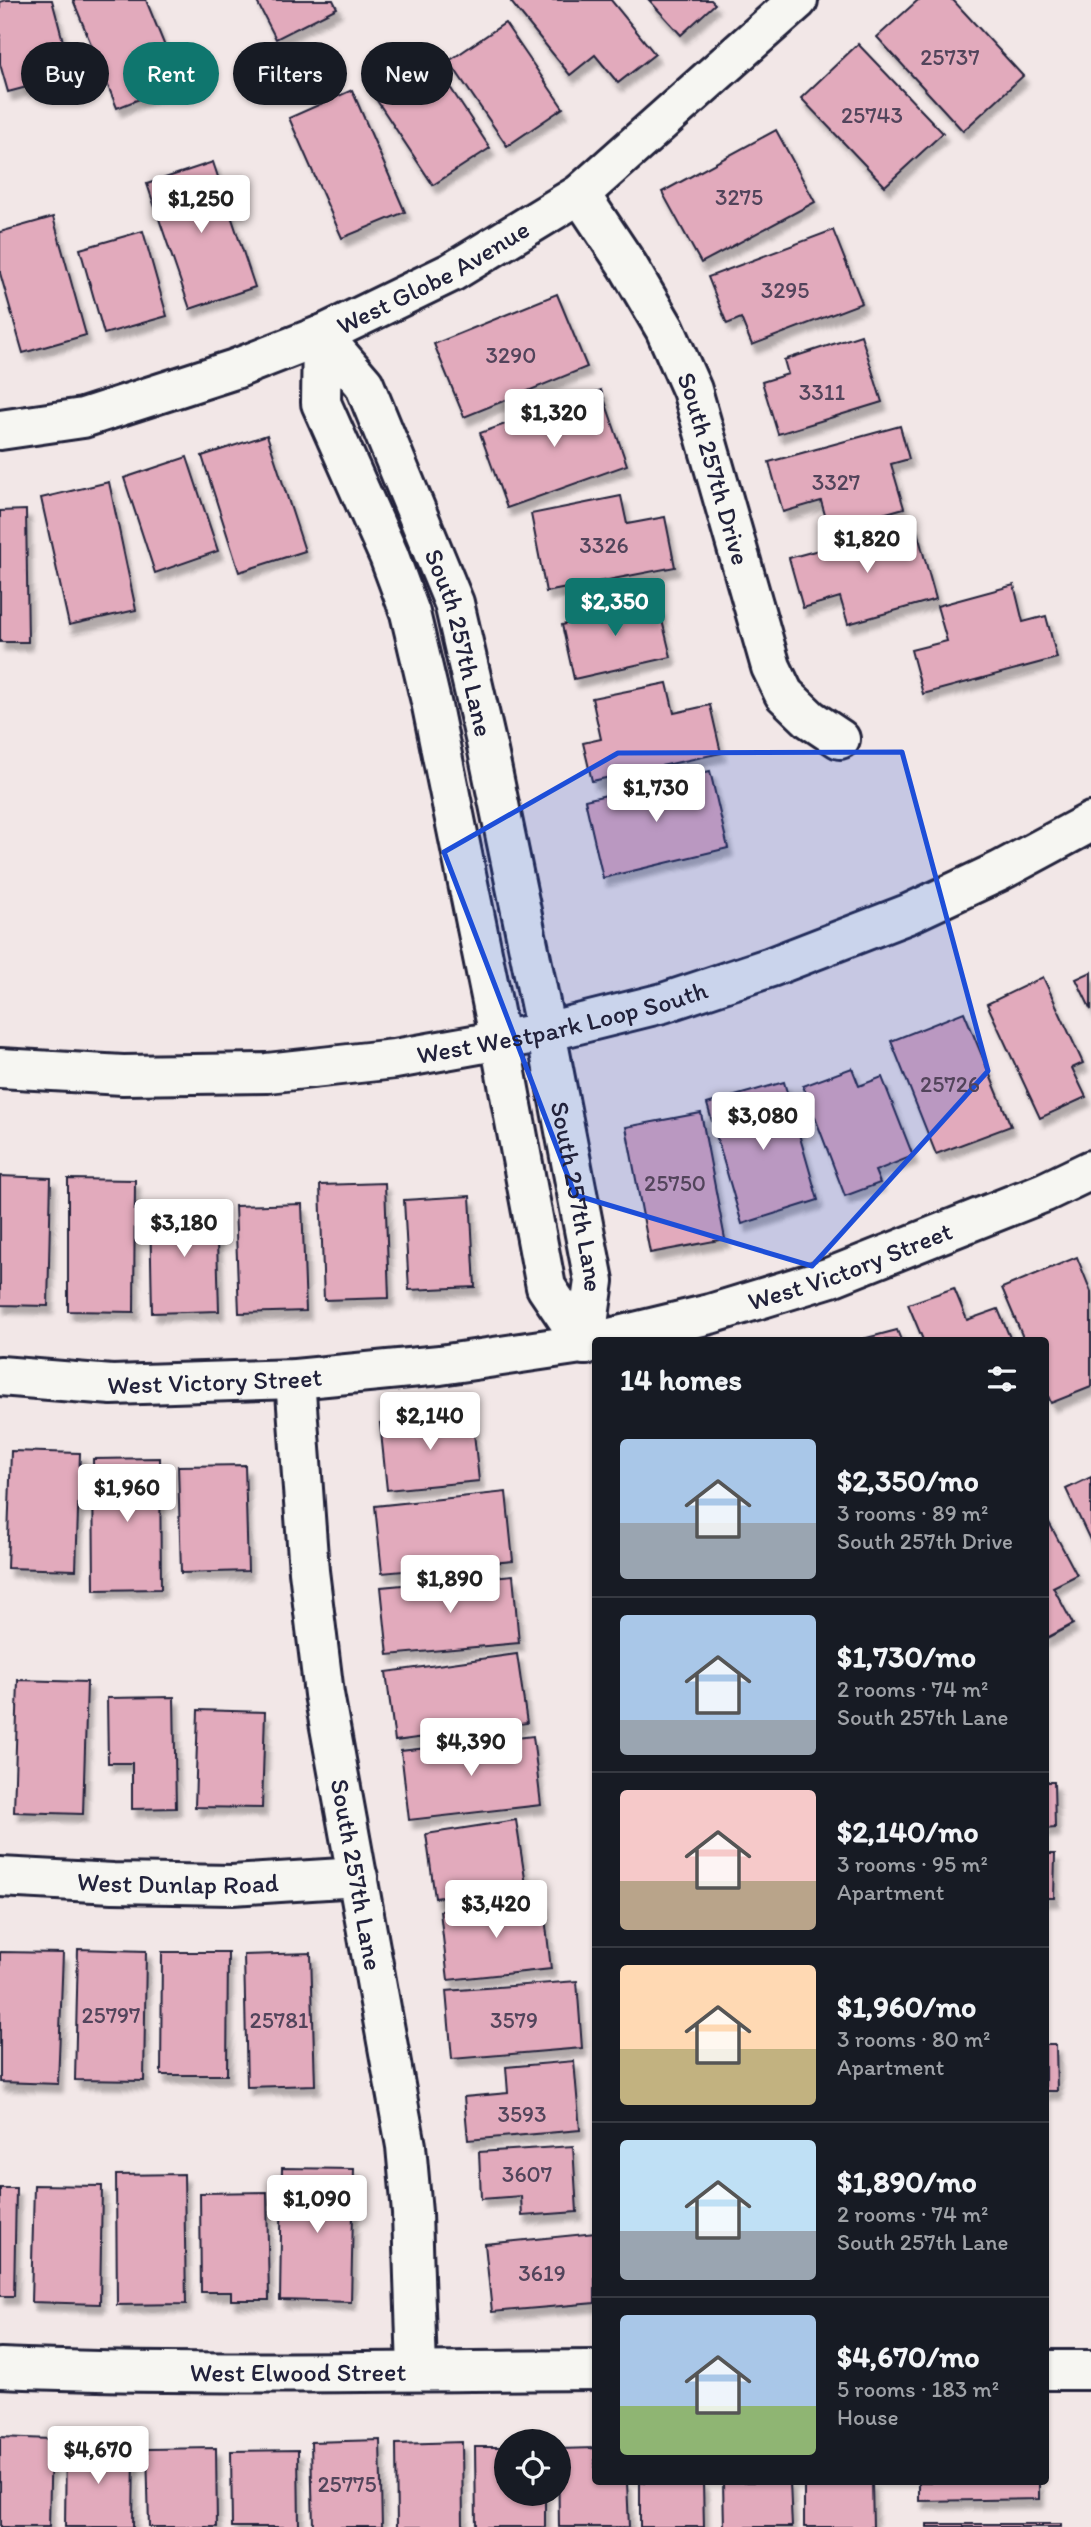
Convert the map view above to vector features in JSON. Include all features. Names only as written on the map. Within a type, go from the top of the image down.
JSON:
[{"type":"street","name":"West Globe Avenue","points":[[0,429],[83,418],[235,369],[322,335],[452,272],[580,194],[799,0]]},
{"type":"street","name":"South 257th Drive","points":[[580,194],[628,266],[665,329],[692,390],[771,667],[784,694],[810,719],[840,739]]},
{"type":"street","name":"South 257th Lane","points":[[322,335],[363,384],[454,603],[488,751],[546,1031],[594,1280],[594,1337]]},
{"type":"street","name":"South 257th Lane","points":[[322,335],[321,403],[410,613],[432,706],[500,1041],[546,1286],[592,1340]]},
{"type":"street","name":"West Westpark Loop South","points":[[0,1068],[123,1074],[267,1073],[395,1059],[546,1031],[663,1003],[771,967],[908,914],[1000,871],[1091,822]]},
{"type":"street","name":"West Victory Street","points":[[615,1337],[710,1314],[831,1277],[1045,1192],[1091,1170]]},
{"type":"street","name":"West Victory Street","points":[[0,1376],[112,1385],[295,1378],[440,1365],[592,1342]]},
{"type":"street","name":"South 257th Lane","points":[[295,1378],[309,1571],[324,1695],[406,2146],[412,2213],[417,2371]]},
{"type":"street","name":"West Dunlap Road","points":[[0,1877],[232,1885],[358,1877]]},
{"type":"street","name":"West Elwood Street","points":[[0,2368],[90,2372],[592,2371]]},
{"type":"street","points":[[1049,2370],[1091,2370]]},
{"type":"highlighted area","points":[[902,752],[988,1071],[812,1266],[575,1195],[444,852],[618,753]]},
{"type":"building","points":[[52,0],[63,42],[21,42],[21,89],[8,92],[0,64],[0,2]]},
{"type":"building","points":[[73,0],[146,0],[163,42],[123,42],[125,105],[117,108],[109,88],[109,42],[90,42]]},
{"type":"building","points":[[256,0],[333,0],[337,8],[276,39]]},
{"type":"building","points":[[611,0],[655,54],[618,83],[595,55],[570,75],[511,2]]},
{"type":"building","points":[[649,0],[711,0],[715,4],[681,35]]},
{"type":"building","points":[[918,0],[953,0],[1023,76],[963,131],[877,37]]},
{"type":"building","points":[[505,23],[563,108],[507,146],[453,67],[453,58]]},
{"type":"building","points":[[858,44],[943,133],[885,186],[801,98]]},
{"type":"building","points":[[352,90],[405,212],[342,238],[289,118],[318,105],[347,105],[347,92]]},
{"type":"building","points":[[453,92],[490,148],[433,185],[380,105],[453,105]]},
{"type":"building","points":[[776,130],[815,202],[701,263],[662,192]]},
{"type":"building","points":[[213,162],[255,287],[190,309],[147,184]]},
{"type":"building","points":[[53,217],[86,335],[23,353],[0,273],[0,232]]},
{"type":"building","points":[[833,230],[862,303],[752,345],[741,318],[727,324],[708,277]]},
{"type":"building","points":[[143,231],[167,316],[104,334],[80,249]]},
{"type":"building","points":[[557,294],[587,367],[464,417],[434,344]]},
{"type":"building","points":[[861,335],[882,402],[778,434],[762,382],[788,374],[784,360]]},
{"type":"building","points":[[601,390],[627,465],[507,508],[480,433]]},
{"type":"building","points":[[900,426],[909,459],[891,464],[904,508],[829,529],[821,501],[783,512],[769,462]]},
{"type":"building","points":[[267,435],[305,551],[239,572],[202,456]]},
{"type":"building","points":[[187,457],[218,551],[155,573],[124,478]]},
{"type":"building","points":[[109,482],[136,610],[69,625],[41,498]]},
{"type":"building","points":[[621,496],[627,524],[665,517],[675,567],[546,592],[531,514]]},
{"type":"building","points":[[26,510],[28,642],[0,642],[0,511]]},
{"type":"building","points":[[915,524],[936,599],[848,624],[840,597],[803,608],[789,558]]},
{"type":"building","points":[[1014,585],[1023,622],[1046,616],[1057,658],[923,694],[911,650],[947,641],[937,606]]},
{"type":"building","points":[[635,596],[639,613],[659,608],[671,657],[574,679],[562,625],[583,620],[580,608]]},
{"type":"building","points":[[667,683],[674,713],[710,705],[721,753],[592,781],[583,743],[601,739],[592,698]]},
{"type":"building","points":[[710,771],[728,848],[603,878],[585,800]]},
{"type":"building","points":[[1091,972],[1091,1010],[1076,979]]},
{"type":"building","points":[[1043,977],[1083,1063],[1072,1068],[1086,1097],[1040,1118],[987,1004]]},
{"type":"building","points":[[964,1012],[1011,1126],[936,1154],[891,1041]]},
{"type":"building","points":[[852,1068],[859,1086],[882,1077],[913,1156],[875,1171],[880,1183],[845,1196],[803,1086]]},
{"type":"building","points":[[784,1082],[818,1200],[742,1224],[707,1104]]},
{"type":"building","points":[[701,1113],[725,1239],[650,1253],[626,1127]]},
{"type":"building","points":[[0,1176],[51,1178],[48,1306],[0,1305]]},
{"type":"building","points":[[68,1179],[135,1180],[134,1312],[68,1311]]},
{"type":"building","points":[[385,1183],[389,1298],[324,1300],[320,1185]]},
{"type":"building","points":[[470,1196],[475,1287],[409,1290],[404,1200]]},
{"type":"building","points":[[302,1204],[306,1311],[239,1313],[235,1206]]},
{"type":"building","points":[[216,1205],[219,1311],[152,1313],[150,1207]]},
{"type":"building","points":[[1077,1257],[1091,1292],[1091,1387],[1051,1403],[1049,1337],[1023,1337],[1002,1288]]},
{"type":"building","points":[[954,1288],[967,1320],[998,1309],[1010,1337],[922,1337],[908,1304]]},
{"type":"building","points":[[897,1330],[900,1337],[870,1337]]},
{"type":"building","points":[[472,1414],[479,1481],[387,1490],[380,1423]]},
{"type":"building","points":[[11,1451],[80,1453],[76,1570],[7,1568]]},
{"type":"building","points":[[160,1458],[161,1589],[94,1590],[93,1459]]},
{"type":"building","points":[[245,1465],[248,1571],[181,1573],[178,1466]]},
{"type":"building","points":[[1091,1477],[1091,1542],[1066,1489]]},
{"type":"building","points":[[506,1492],[513,1561],[382,1573],[375,1506]]},
{"type":"building","points":[[1049,1522],[1077,1575],[1053,1587],[1073,1624],[1049,1637]]},
{"type":"building","points":[[513,1575],[519,1643],[388,1655],[381,1587]]},
{"type":"building","points":[[517,1654],[527,1723],[395,1741],[386,1672]]},
{"type":"building","points":[[18,1680],[87,1682],[83,1814],[14,1812]]},
{"type":"building","points":[[174,1697],[176,1808],[132,1809],[132,1763],[108,1763],[107,1698]]},
{"type":"building","points":[[198,1710],[265,1712],[262,1808],[195,1807]]},
{"type":"building","points":[[533,1736],[541,1805],[409,1820],[401,1751]]},
{"type":"building","points":[[1049,1782],[1054,1782],[1055,1828],[1049,1829]]},
{"type":"building","points":[[516,1820],[526,1885],[435,1898],[426,1834]]},
{"type":"building","points":[[1049,1854],[1055,1854],[1054,1898],[1049,1898]]},
{"type":"building","points":[[543,1900],[551,1969],[448,1980],[440,1911]]},
{"type":"building","points":[[78,1949],[146,1951],[144,2081],[75,2080]]},
{"type":"building","points":[[0,1952],[63,1953],[58,2084],[0,2082]]},
{"type":"building","points":[[162,1952],[228,1952],[227,2075],[161,2075]]},
{"type":"building","points":[[311,1953],[315,2085],[247,2087],[244,1955]]},
{"type":"building","points":[[577,1981],[582,2048],[452,2059],[446,1991]]},
{"type":"building","points":[[1049,2045],[1056,2045],[1057,2091],[1049,2091]]},
{"type":"building","points":[[574,2061],[580,2130],[468,2140],[464,2097],[508,2093],[506,2067]]},
{"type":"building","points":[[573,2146],[577,2212],[522,2216],[521,2196],[481,2199],[479,2152]]},
{"type":"building","points":[[282,2168],[354,2169],[351,2302],[280,2300]]},
{"type":"building","points":[[184,2174],[186,2304],[117,2305],[116,2175]]},
{"type":"building","points":[[34,2185],[102,2186],[100,2304],[31,2302]]},
{"type":"building","points":[[0,2188],[16,2188],[14,2296],[0,2296]]},
{"type":"building","points":[[267,2192],[269,2300],[231,2300],[231,2292],[201,2292],[200,2193]]},
{"type":"building","points":[[592,2233],[592,2303],[492,2312],[485,2244]]},
{"type":"building","points":[[0,2437],[51,2439],[49,2527],[0,2527]]},
{"type":"building","points":[[66,2440],[97,2440],[97,2451],[134,2451],[133,2527],[65,2527]]},
{"type":"building","points":[[380,2440],[382,2527],[313,2527],[311,2442]]},
{"type":"building","points":[[462,2442],[463,2527],[397,2527],[396,2444]]},
{"type":"building","points":[[475,2447],[494,2447],[494,2506],[545,2506],[545,2527],[476,2527]]},
{"type":"building","points":[[216,2448],[217,2527],[149,2527],[147,2449]]},
{"type":"building","points":[[592,2448],[592,2485],[627,2485],[629,2527],[559,2527],[559,2506],[571,2506],[571,2449]]},
{"type":"building","points":[[298,2450],[299,2527],[232,2527],[231,2451]]},
{"type":"building","points":[[640,2485],[703,2485],[704,2527],[640,2527]]},
{"type":"building","points":[[723,2485],[790,2485],[792,2527],[724,2527]]},
{"type":"building","points":[[804,2485],[872,2485],[873,2527],[804,2527]]},
{"type":"building","points":[[919,2485],[1039,2485],[1039,2499],[919,2501]]},
{"type":"building","points":[[927,2524],[1061,2524],[1061,2527],[927,2527]]}]
